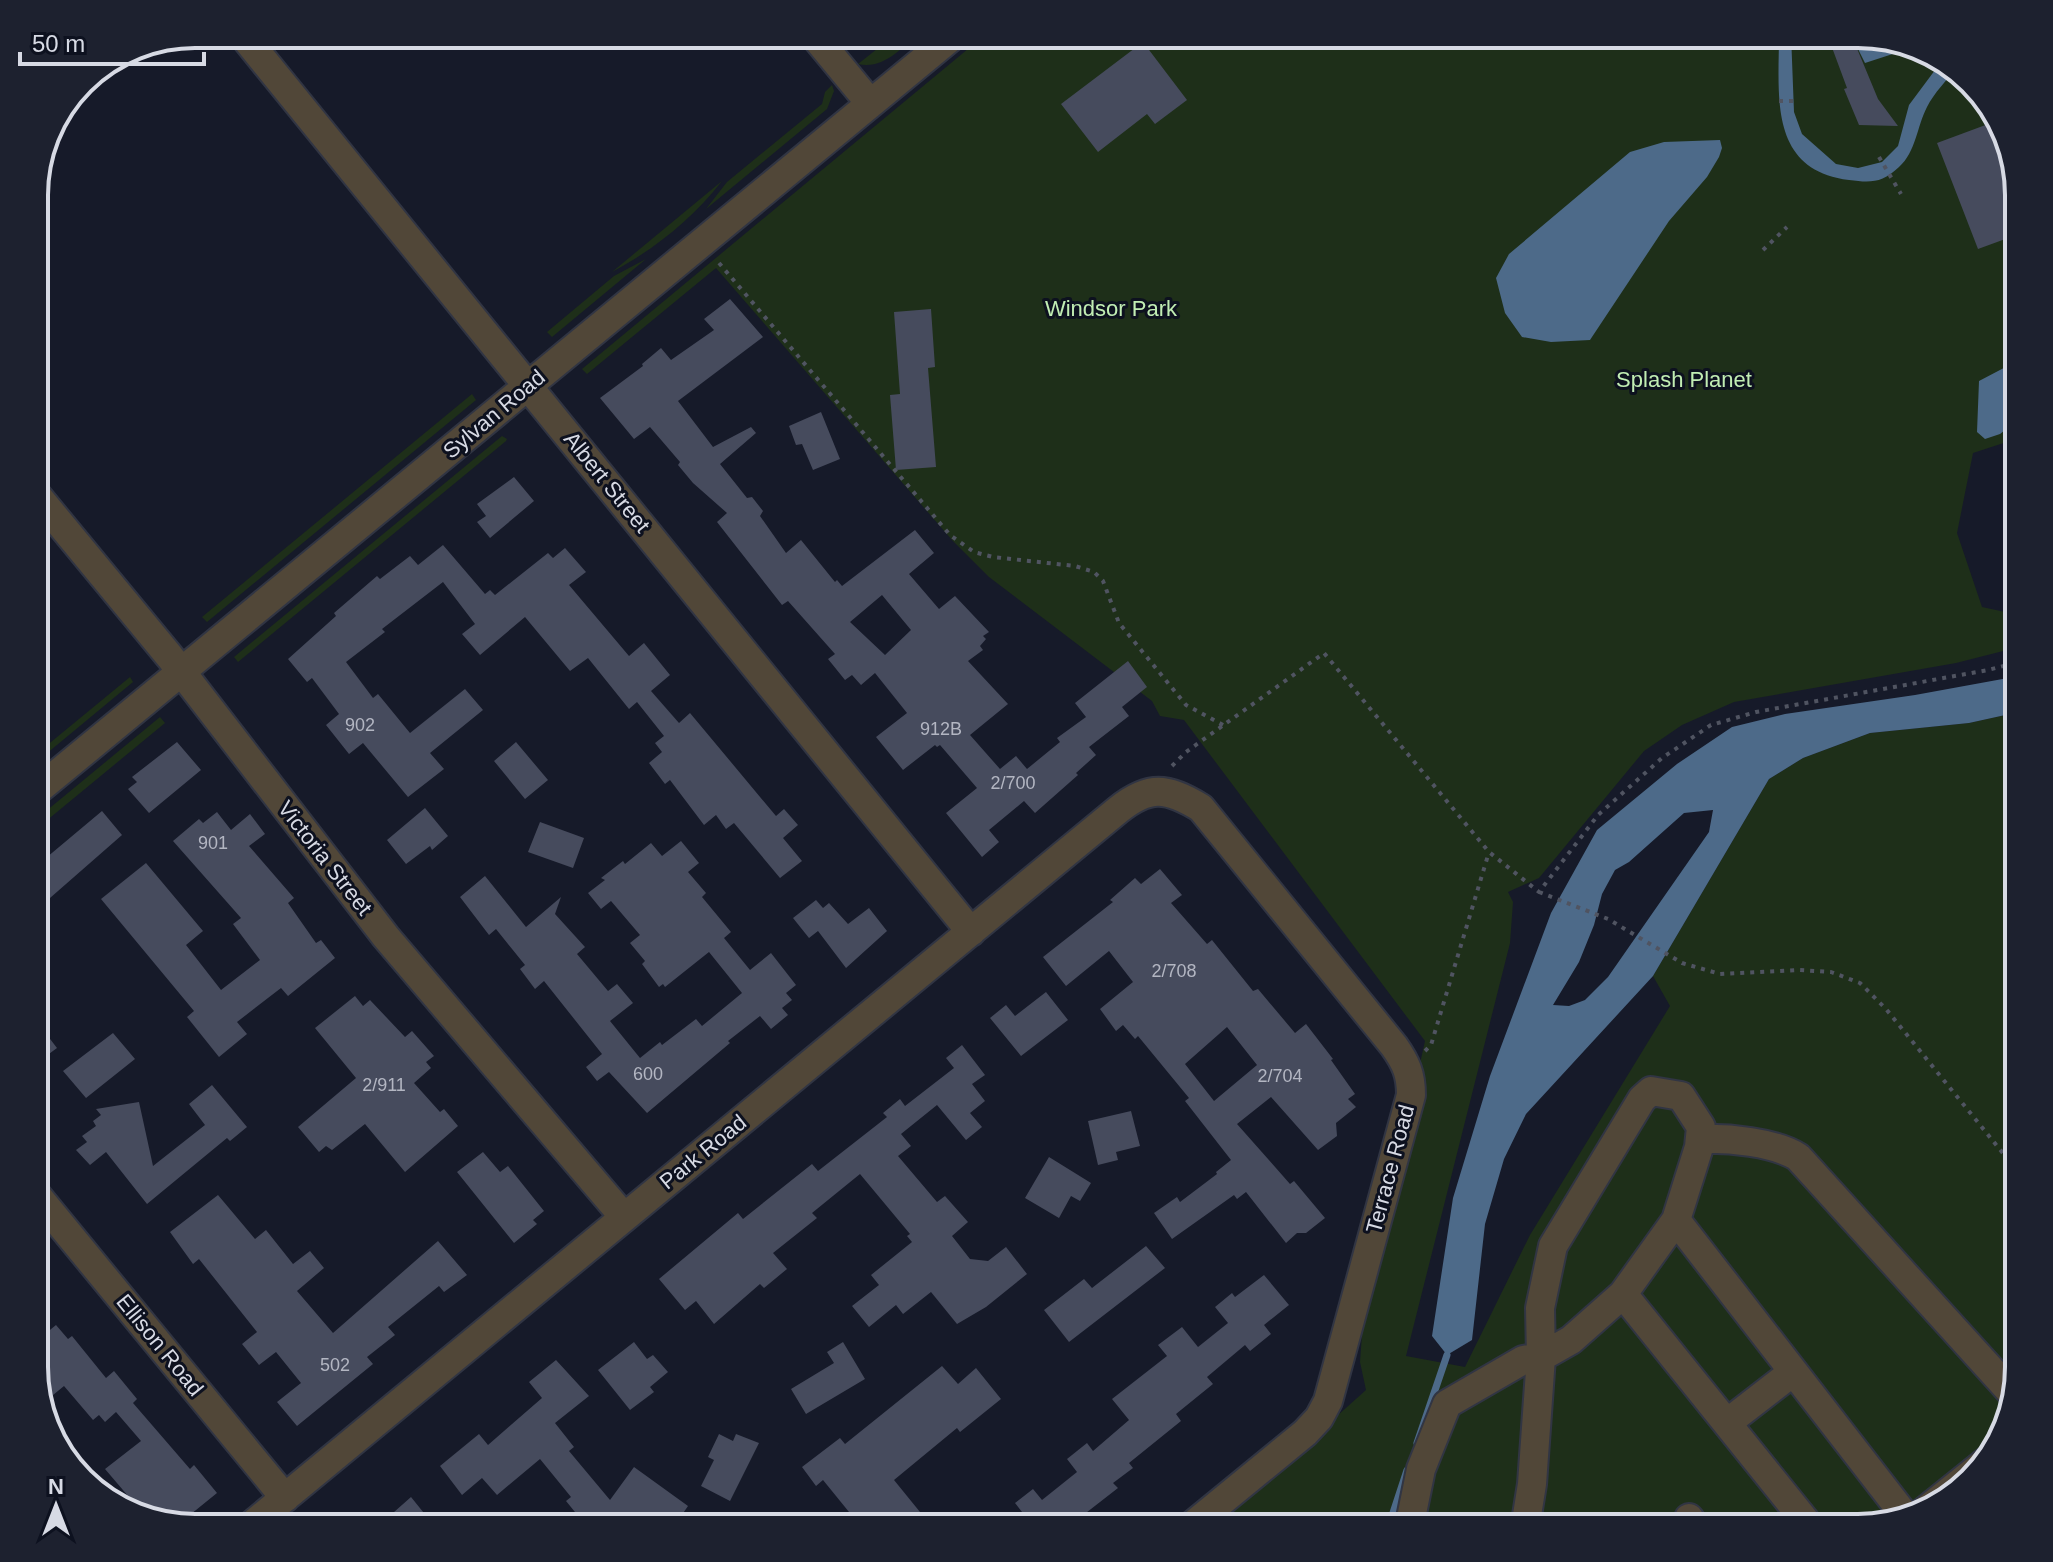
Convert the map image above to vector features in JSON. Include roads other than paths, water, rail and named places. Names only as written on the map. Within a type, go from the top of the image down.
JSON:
[{"type":"street","name":"Albert Street","points":[[253,48],[971,932]]},
{"type":"street","points":[[825,48],[870,103]]},
{"type":"street","name":"Sylvan Road","points":[[48,782],[938,48]]},
{"type":"street","name":"Victoria Street","points":[[48,509],[181,673],[386,937],[624,1217]]},
{"type":"street","name":"Park Road","points":[[265,1514],[1133,797],[1165,791],[1201,808],[1408,1067]]},
{"type":"street","name":"Terrace Road","points":[[1206,1514],[1305,1433],[1319,1418],[1328,1401],[1411,1095],[1408,1067]]},
{"type":"street","points":[[1412,1514],[1421,1469],[1447,1404],[1523,1360],[1541,1357],[1571,1340],[1623,1294],[1676,1220],[1701,1127],[1681,1096],[1651,1091],[1642,1099],[1553,1246],[1540,1308],[1541,1357],[1527,1514]]},
{"type":"street","points":[[1700,1139],[1723,1138],[1789,1151],[1798,1157],[2004,1384]]},
{"type":"street","name":"Ellison Road","points":[[48,1209],[285,1498]]},
{"type":"street","points":[[1676,1220],[1899,1508]]},
{"type":"street","points":[[1623,1294],[1800,1514]]},
{"type":"street","points":[[1727,1423],[1793,1372]]},
{"type":"water","points":[[1779,48],[1792,48],[1794,112],[1802,134],[1836,164],[1858,168],[1882,162],[1898,146],[1909,105],[1935,70],[1948,78],[1930,102],[1905,161],[1876,181],[1849,180],[1823,173],[1804,162],[1791,145],[1784,126]]},
{"type":"water","points":[[1858,48],[1895,53],[1865,63]]},
{"type":"water","points":[[1720,140],[1722,148],[1719,157],[1707,177],[1669,221],[1590,340],[1551,342],[1522,337],[1505,313],[1496,278],[1509,254],[1630,152],[1664,142]]},
{"type":"water","points":[[2005,367],[2005,430],[1985,439],[1977,432],[1979,381]]},
{"type":"water","points":[[2005,679],[2005,715],[1969,723],[1870,733],[1803,758],[1769,779],[1653,976],[1526,1114],[1504,1159],[1485,1224],[1472,1340],[1447,1355],[1432,1336],[1453,1198],[1490,1076],[1551,913],[1597,830],[1677,764],[1732,727],[1785,714]],"holes":[[[1713,810],[1709,832],[1608,977],[1585,1000],[1569,1006],[1553,1005],[1579,962],[1602,894],[1615,870],[1629,862],[1684,813]]]},
{"type":"waterway","points":[[1417,1443],[1447,1355]]},
{"type":"waterway","points":[[1393,1514],[1407,1470]]},
{"type":"park label","name":"Windsor Park","points":[[1111,308]]},
{"type":"park label","name":"Splash Planet","points":[[1684,379]]}]
